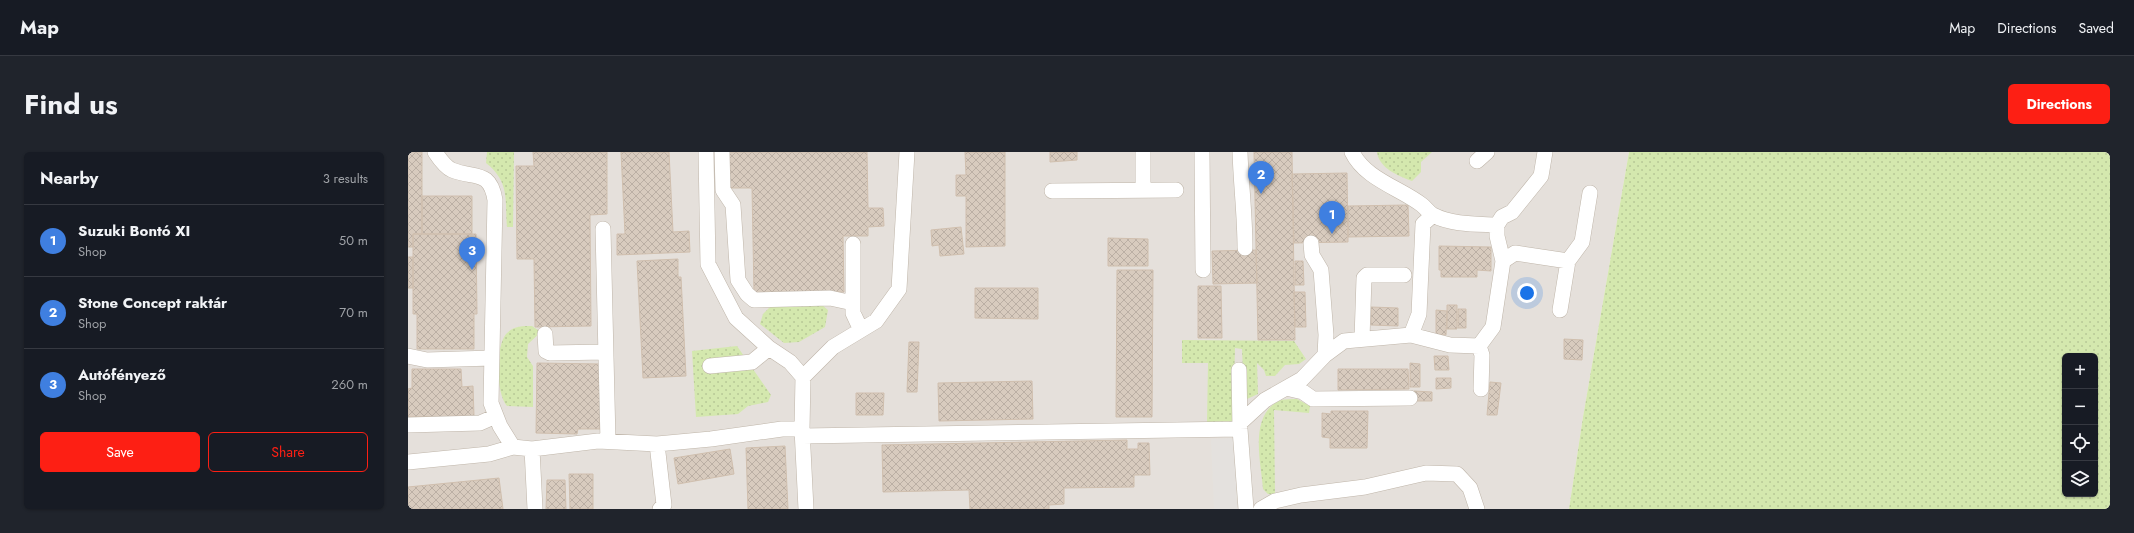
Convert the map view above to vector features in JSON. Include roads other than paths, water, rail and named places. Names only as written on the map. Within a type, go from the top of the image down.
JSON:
[{"type":"lane","points":[[435,152],[451,170],[482,176],[493,187],[495,200],[491,403],[500,426],[513,447]]},
{"type":"lane","points":[[706,152],[708,264],[736,318],[769,348],[790,362],[803,377],[803,432],[806,509]]},
{"type":"lane","points":[[722,152],[723,190],[733,205],[738,280],[747,294],[754,300],[830,298],[853,303]]},
{"type":"lane","points":[[803,377],[833,347],[876,321],[899,289],[907,152]]},
{"type":"lane","points":[[1143,152],[1143,190]]},
{"type":"lane","points":[[1202,152],[1203,270]]},
{"type":"lane","points":[[1240,152],[1241,194],[1245,214],[1245,248]]},
{"type":"lane","points":[[1352,152],[1361,164],[1373,175],[1423,205],[1433,215],[1462,224],[1497,225]]},
{"type":"lane","points":[[1479,346],[1493,327],[1503,261],[1497,236],[1497,225],[1502,217],[1512,212],[1541,176],[1545,152]]},
{"type":"lane","points":[[1052,191],[1176,190]]},
{"type":"lane","points":[[1560,310],[1568,261],[1582,242],[1590,193]]},
{"type":"lane","points":[[1411,335],[1419,314],[1423,224],[1433,215]]},
{"type":"lane","points":[[602,229],[608,441]]},
{"type":"lane","points":[[1311,243],[1312,255],[1321,270],[1326,335],[1325,355]]},
{"type":"lane","points":[[853,244],[853,313],[861,330]]},
{"type":"lane","points":[[1503,261],[1516,253],[1568,261]]},
{"type":"lane","points":[[484,257],[483,315],[486,328],[492,336]]},
{"type":"lane","points":[[1362,339],[1364,278],[1367,275],[1404,275]]},
{"type":"lane","points":[[545,334],[546,351],[550,353],[605,352]]},
{"type":"lane","points":[[408,462],[489,454],[513,447],[532,449],[608,441],[657,444],[711,439],[782,429],[803,432],[1241,426],[1265,400],[1302,379],[1325,355],[1344,341],[1411,335],[1450,346],[1479,346]]},
{"type":"lane","points":[[1479,346],[1482,355],[1481,389]]},
{"type":"lane","points":[[710,366],[752,362],[769,348]]},
{"type":"lane","points":[[408,356],[427,360],[492,358]]},
{"type":"lane","points":[[1239,370],[1246,509]]},
{"type":"lane","points":[[1286,388],[1303,392],[1313,398],[1410,398]]},
{"type":"lane","points":[[408,425],[480,423],[496,416]]},
{"type":"lane","points":[[657,444],[664,505],[660,509]]},
{"type":"lane","points":[[532,449],[535,509]]},
{"type":"lane","points":[[1261,509],[1275,501],[1301,495],[1366,488],[1426,473],[1457,474],[1470,488],[1478,509]]},
{"type":"place","name":"Stone Concept raktár","points":[[1261,194]]},
{"type":"place","name":"Suzuki Bontó XI","points":[[1332,234]]},
{"type":"place","name":"Autófényező","points":[[472,270]]}]
